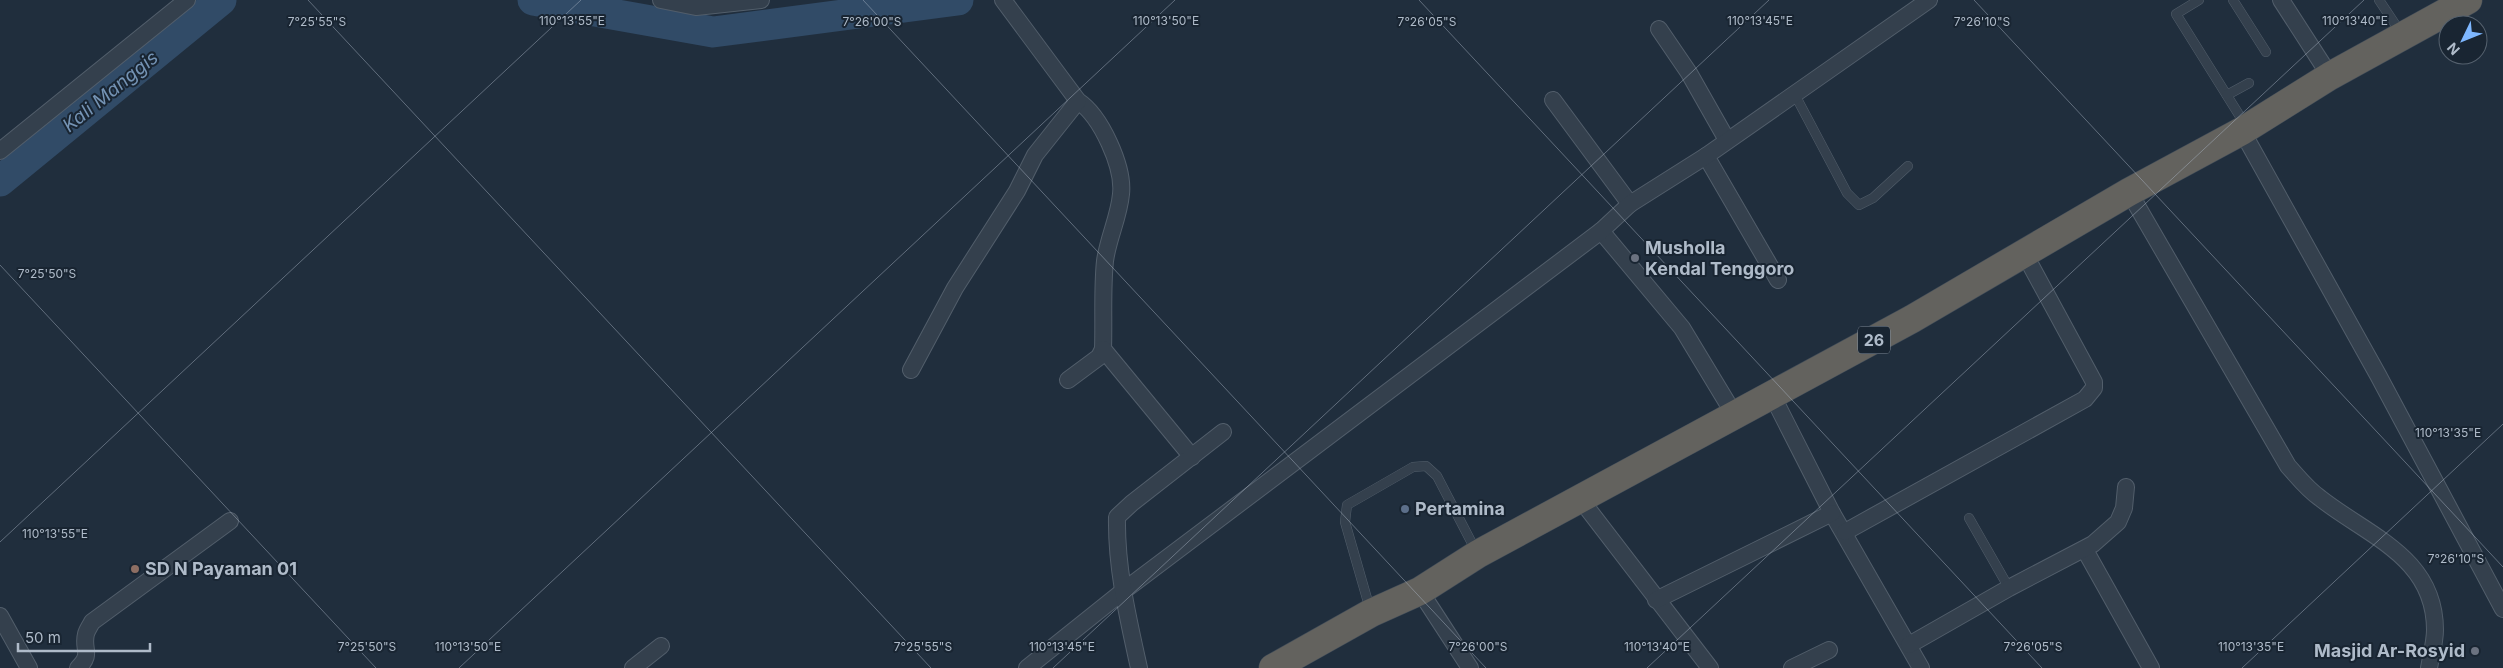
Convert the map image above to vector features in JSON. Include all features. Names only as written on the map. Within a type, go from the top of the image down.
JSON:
[{"type":"highway","name":"26","points":[[1273,668],[1371,613],[1420,591],[1478,554],[1581,500],[1734,414],[1912,319],[2129,192],[2244,130],[2330,76],[2404,37],[2468,0]]},
{"type":"street","points":[[0,151],[188,0]]},
{"type":"street","points":[[661,0],[696,7],[761,0]]},
{"type":"street","points":[[1027,668],[1122,592],[1601,231],[1630,204],[1706,156],[1928,0]]},
{"type":"street","points":[[2281,0],[2330,76]]},
{"type":"street","points":[[1005,3],[1078,101],[1087,107],[1099,121],[1121,179],[1121,195],[1105,264],[1104,349],[1099,357],[1068,380]]},
{"type":"street","points":[[1659,29],[1689,73],[1727,140]]},
{"type":"street","points":[[1553,100],[1630,204]]},
{"type":"street","points":[[911,370],[955,288],[1017,191],[1035,155],[1078,101]]},
{"type":"street","points":[[2244,130],[2503,609]]},
{"type":"street","points":[[1706,156],[1778,280]]},
{"type":"street","points":[[2129,192],[2288,466],[2303,484],[2320,498],[2396,549],[2417,570],[2432,604],[2435,630],[2429,668]]},
{"type":"street","points":[[1601,231],[1682,328],[1734,414]]},
{"type":"street","points":[[1845,532],[2085,398],[2094,388],[2094,382],[2024,253]]},
{"type":"street","points":[[1104,349],[1192,457]]},
{"type":"street","points":[[1772,395],[1832,513],[1845,532],[1920,668]]},
{"type":"street","points":[[1139,668],[1122,592],[1117,535],[1118,517],[1132,503],[1223,432]]},
{"type":"street","points":[[1909,645],[2009,588],[2085,550],[2105,535],[2118,522],[2124,508],[2126,487]]},
{"type":"street","points":[[1581,500],[1710,668]]},
{"type":"street","points":[[1656,600],[1832,513]]},
{"type":"street","points":[[78,668],[85,662],[87,652],[86,634],[92,622],[230,521]]},
{"type":"street","points":[[2085,550],[2151,668]]},
{"type":"street","points":[[1420,591],[1470,668]]},
{"type":"street","points":[[0,616],[29,668]]},
{"type":"street","points":[[633,668],[661,646]]},
{"type":"street","points":[[1792,668],[1829,650]]},
{"type":"lane","points":[[2200,0],[2176,14],[2227,96],[2244,130]]},
{"type":"lane","points":[[2233,0],[2266,52]]},
{"type":"lane","points":[[2379,0],[2404,37]]},
{"type":"lane","points":[[2227,96],[2249,83]]},
{"type":"lane","points":[[1794,93],[1847,193],[1859,205],[1873,198],[1908,166]]},
{"type":"lane","points":[[1371,613],[1345,522],[1347,505],[1413,467],[1426,466],[1437,476],[1478,554]]},
{"type":"lane","points":[[1969,518],[2009,588]]},
{"type":"waterway","name":"Kali Manggis","points":[[0,181],[221,0]]},
{"type":"waterway","name":"Kali Manggis","points":[[533,0],[713,32],[958,0]]},
{"type":"place","name":"Musholla Kendal Tenggoro","points":[[1635,258]]},
{"type":"place","name":"Pertamina","points":[[1405,509]]},
{"type":"place","name":"SD N Payaman 01","points":[[135,569]]},
{"type":"place","name":"Masjid Ar-Rosyid","points":[[2475,651]]}]
